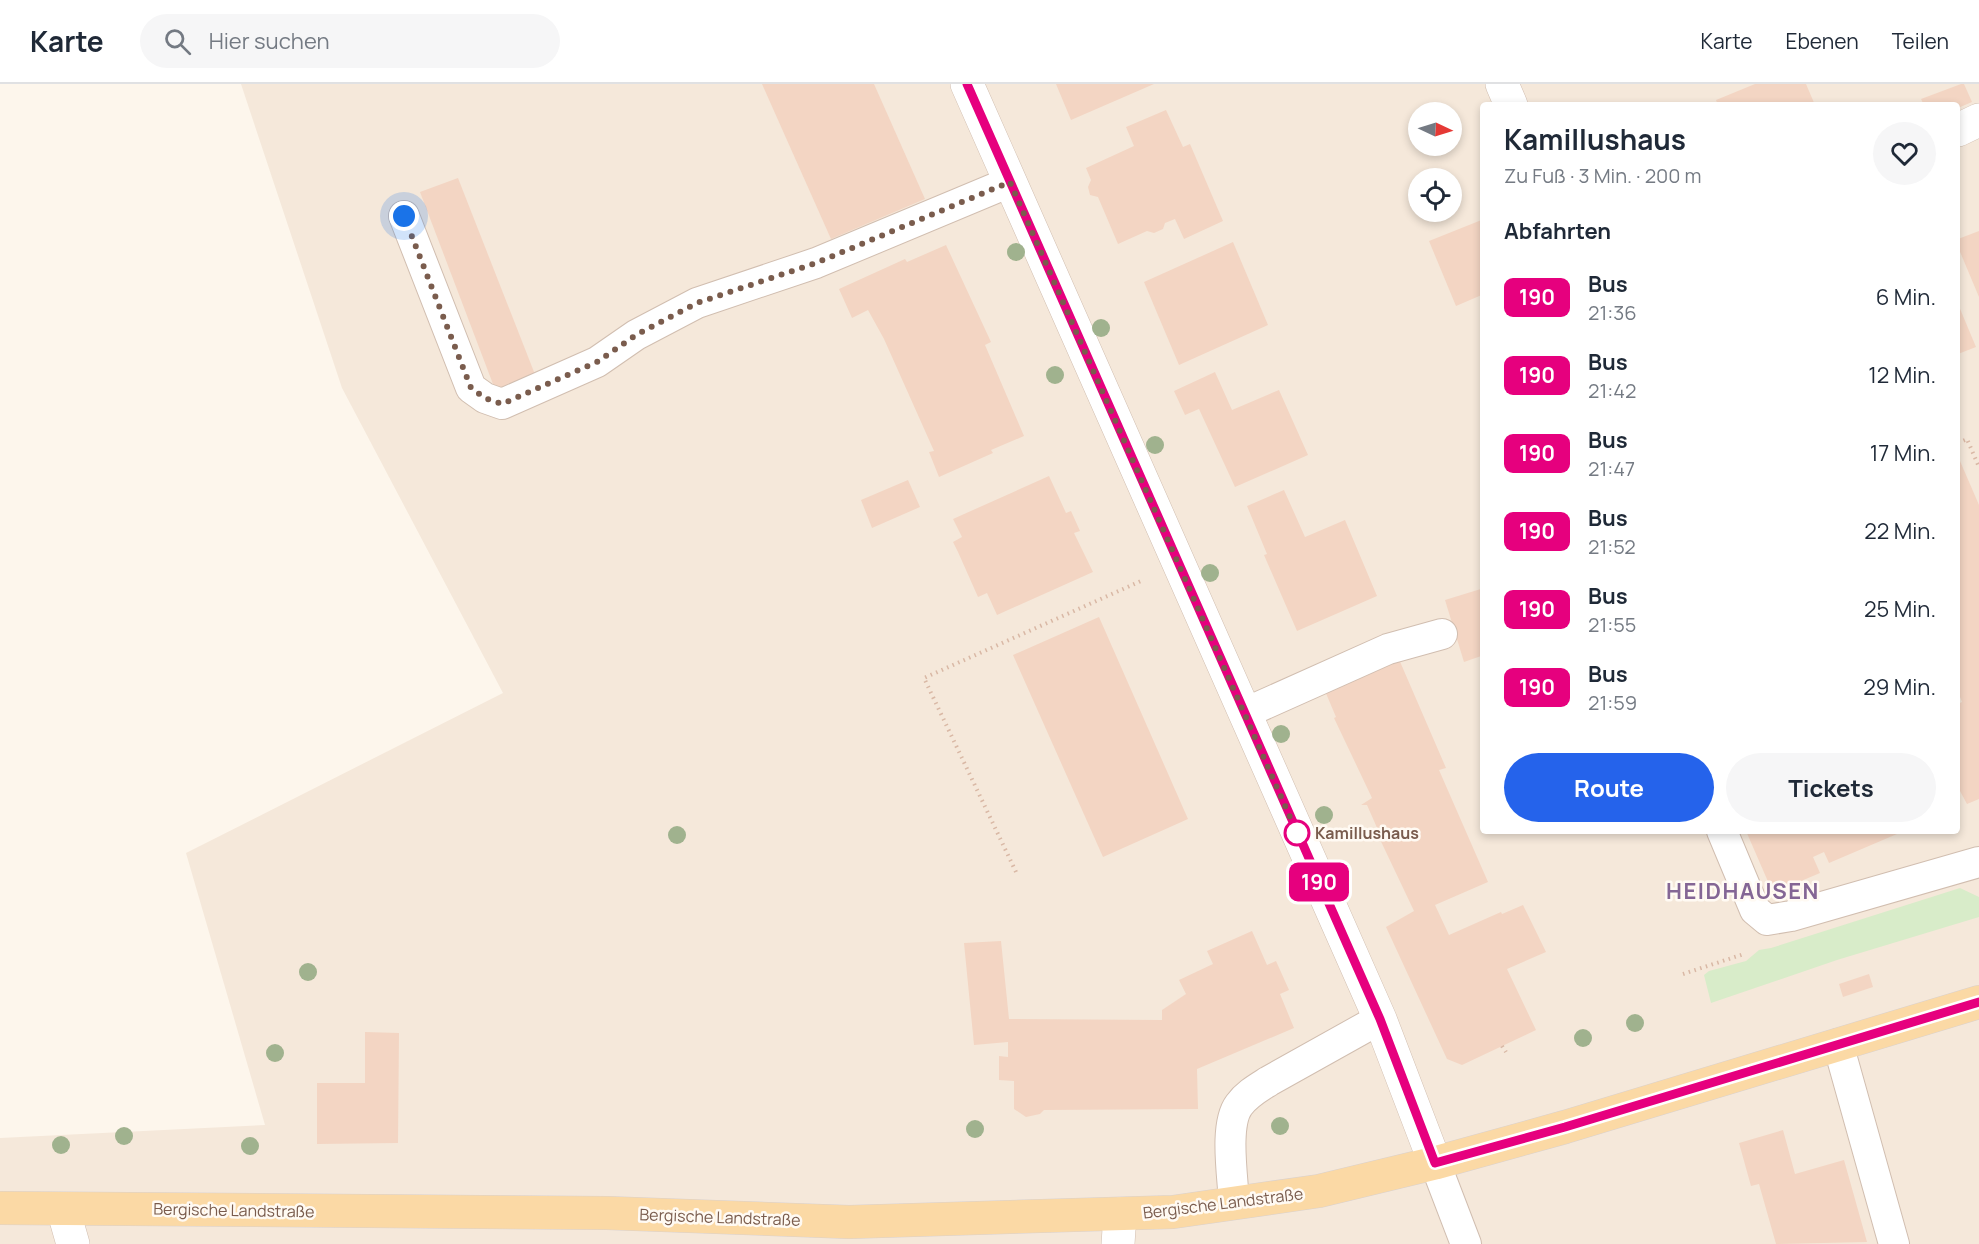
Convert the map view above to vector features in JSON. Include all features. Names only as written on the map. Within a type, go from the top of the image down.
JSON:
[{"type":"main road","name":"Bergische Landstraße","points":[[0,1208],[607,1213],[1119,1229],[1173,1212],[1319,1191],[1435,1163],[1565,1127],[1979,1002]]},
{"type":"street","points":[[967,84],[1380,1019],[1435,1163]]},
{"type":"street","points":[[1502,84],[1510,102]]},
{"type":"street","points":[[1960,129],[1979,120]]},
{"type":"street","points":[[63,1209],[74,1244]]},
{"type":"lane","points":[[404,216],[471,388],[485,398],[502,404],[597,362],[636,335],[697,303],[816,263],[1010,182]]},
{"type":"lane","points":[[1245,713],[1388,649],[1442,634]]},
{"type":"lane","points":[[1723,834],[1755,910],[1767,921],[1979,862]]},
{"type":"lane","points":[[1234,1203],[1231,1132],[1238,1106],[1251,1092],[1380,1019]]},
{"type":"lane","points":[[1838,1044],[1894,1244]]},
{"type":"lane","points":[[1435,1163],[1466,1244]]},
{"type":"path","points":[[1960,442],[1967,439],[1979,467]]},
{"type":"path","points":[[1016,872],[924,678],[1146,579]]},
{"type":"path","points":[[1683,974],[1743,954]]},
{"type":"path","points":[[1502,1046],[1506,1052]]},
{"type":"shaded area","points":[[241,84],[1979,84],[1979,1244],[0,1244],[0,1138],[265,1125],[186,853],[503,693],[342,388]]},
{"type":"green space","points":[[1960,888],[1979,897],[1979,917],[1837,960],[1711,1003],[1704,975],[1709,971],[1746,961],[1759,950]]},
{"type":"building","points":[[762,84],[874,84],[925,199],[831,239]]},
{"type":"building","points":[[1056,84],[1154,84],[1071,120]]},
{"type":"building","points":[[1755,84],[1806,84],[1814,102],[1717,102],[1716,100]]},
{"type":"building","points":[[1964,84],[1972,102],[1960,107],[1960,102],[1922,102],[1921,99]]},
{"type":"building","points":[[1166,110],[1183,147],[1190,144],[1223,221],[1184,239],[1175,219],[1165,223],[1163,229],[1154,233],[1147,231],[1118,244],[1098,197],[1090,195],[1088,187],[1091,180],[1086,168],[1134,146],[1126,127]]},
{"type":"building","points":[[458,178],[536,377],[496,392],[420,192]]},
{"type":"building","points":[[1480,221],[1480,296],[1456,306],[1429,241]]},
{"type":"building","points":[[1979,231],[1979,297],[1960,252],[1960,238]]},
{"type":"building","points":[[1233,242],[1268,325],[1179,365],[1144,282]]},
{"type":"building","points":[[946,245],[991,342],[985,345],[1024,436],[991,450],[993,453],[939,477],[929,452],[934,451],[884,339],[868,310],[852,318],[839,289],[905,259],[907,262]]},
{"type":"building","points":[[1960,309],[1976,347],[1960,353]]},
{"type":"building","points":[[1215,372],[1232,410],[1279,390],[1308,455],[1235,487],[1199,409],[1185,415],[1174,391]]},
{"type":"building","points":[[1960,461],[1979,505],[1979,799],[1967,804],[1960,791],[1960,703],[1962,702],[1960,697]]},
{"type":"building","points":[[1049,476],[1066,513],[1071,511],[1080,531],[1074,533],[1093,572],[997,615],[987,593],[978,597],[953,542],[962,537],[953,519]]},
{"type":"building","points":[[908,480],[920,507],[872,528],[861,500]]},
{"type":"building","points":[[1284,490],[1305,537],[1345,520],[1377,596],[1297,631],[1264,555],[1267,554],[1247,506]]},
{"type":"building","points":[[1480,589],[1480,656],[1464,662],[1445,600]]},
{"type":"building","points":[[1099,617],[1188,819],[1103,857],[1013,655]]},
{"type":"building","points":[[1398,657],[1446,768],[1439,770],[1488,882],[1435,905],[1449,935],[1523,905],[1546,952],[1507,969],[1536,1030],[1462,1065],[1447,1059],[1386,927],[1414,911],[1376,831],[1378,830],[1367,805],[1361,805],[1372,798],[1334,718],[1336,717],[1325,691]]},
{"type":"building","points":[[1747,834],[1897,834],[1829,863],[1824,852],[1813,857],[1820,873],[1773,893]]},
{"type":"building","points":[[1252,931],[1267,965],[1276,961],[1289,990],[1280,994],[1294,1028],[1197,1069],[1198,1109],[1044,1110],[1040,1114],[1026,1117],[1014,1109],[1014,1081],[999,1080],[999,1056],[1008,1057],[1008,1042],[974,1045],[964,943],[1001,941],[1009,1019],[1162,1020],[1162,1010],[1186,994],[1179,980],[1213,964],[1207,951]]},
{"type":"building","points":[[1869,974],[1873,987],[1843,997],[1839,984]]},
{"type":"building","points":[[365,1032],[399,1033],[398,1143],[317,1144],[317,1083],[365,1083]]},
{"type":"building","points":[[1783,1130],[1795,1174],[1844,1160],[1867,1242],[1776,1244],[1759,1184],[1751,1186],[1739,1143]]},
{"type":"bus line","name":"190","points":[[967,84],[1380,1019],[1435,1163],[1565,1127],[1979,1002]]},
{"type":"place","name":"Kamillushaus","points":[[1297,833]]},
{"type":"district","name":"HEIDHAUSEN","points":[[1743,891]]},
{"type":"route","points":[[404,216],[471,388],[485,398],[502,404],[597,362],[636,335],[697,303],[816,263],[1010,182],[1297,833]]}]
